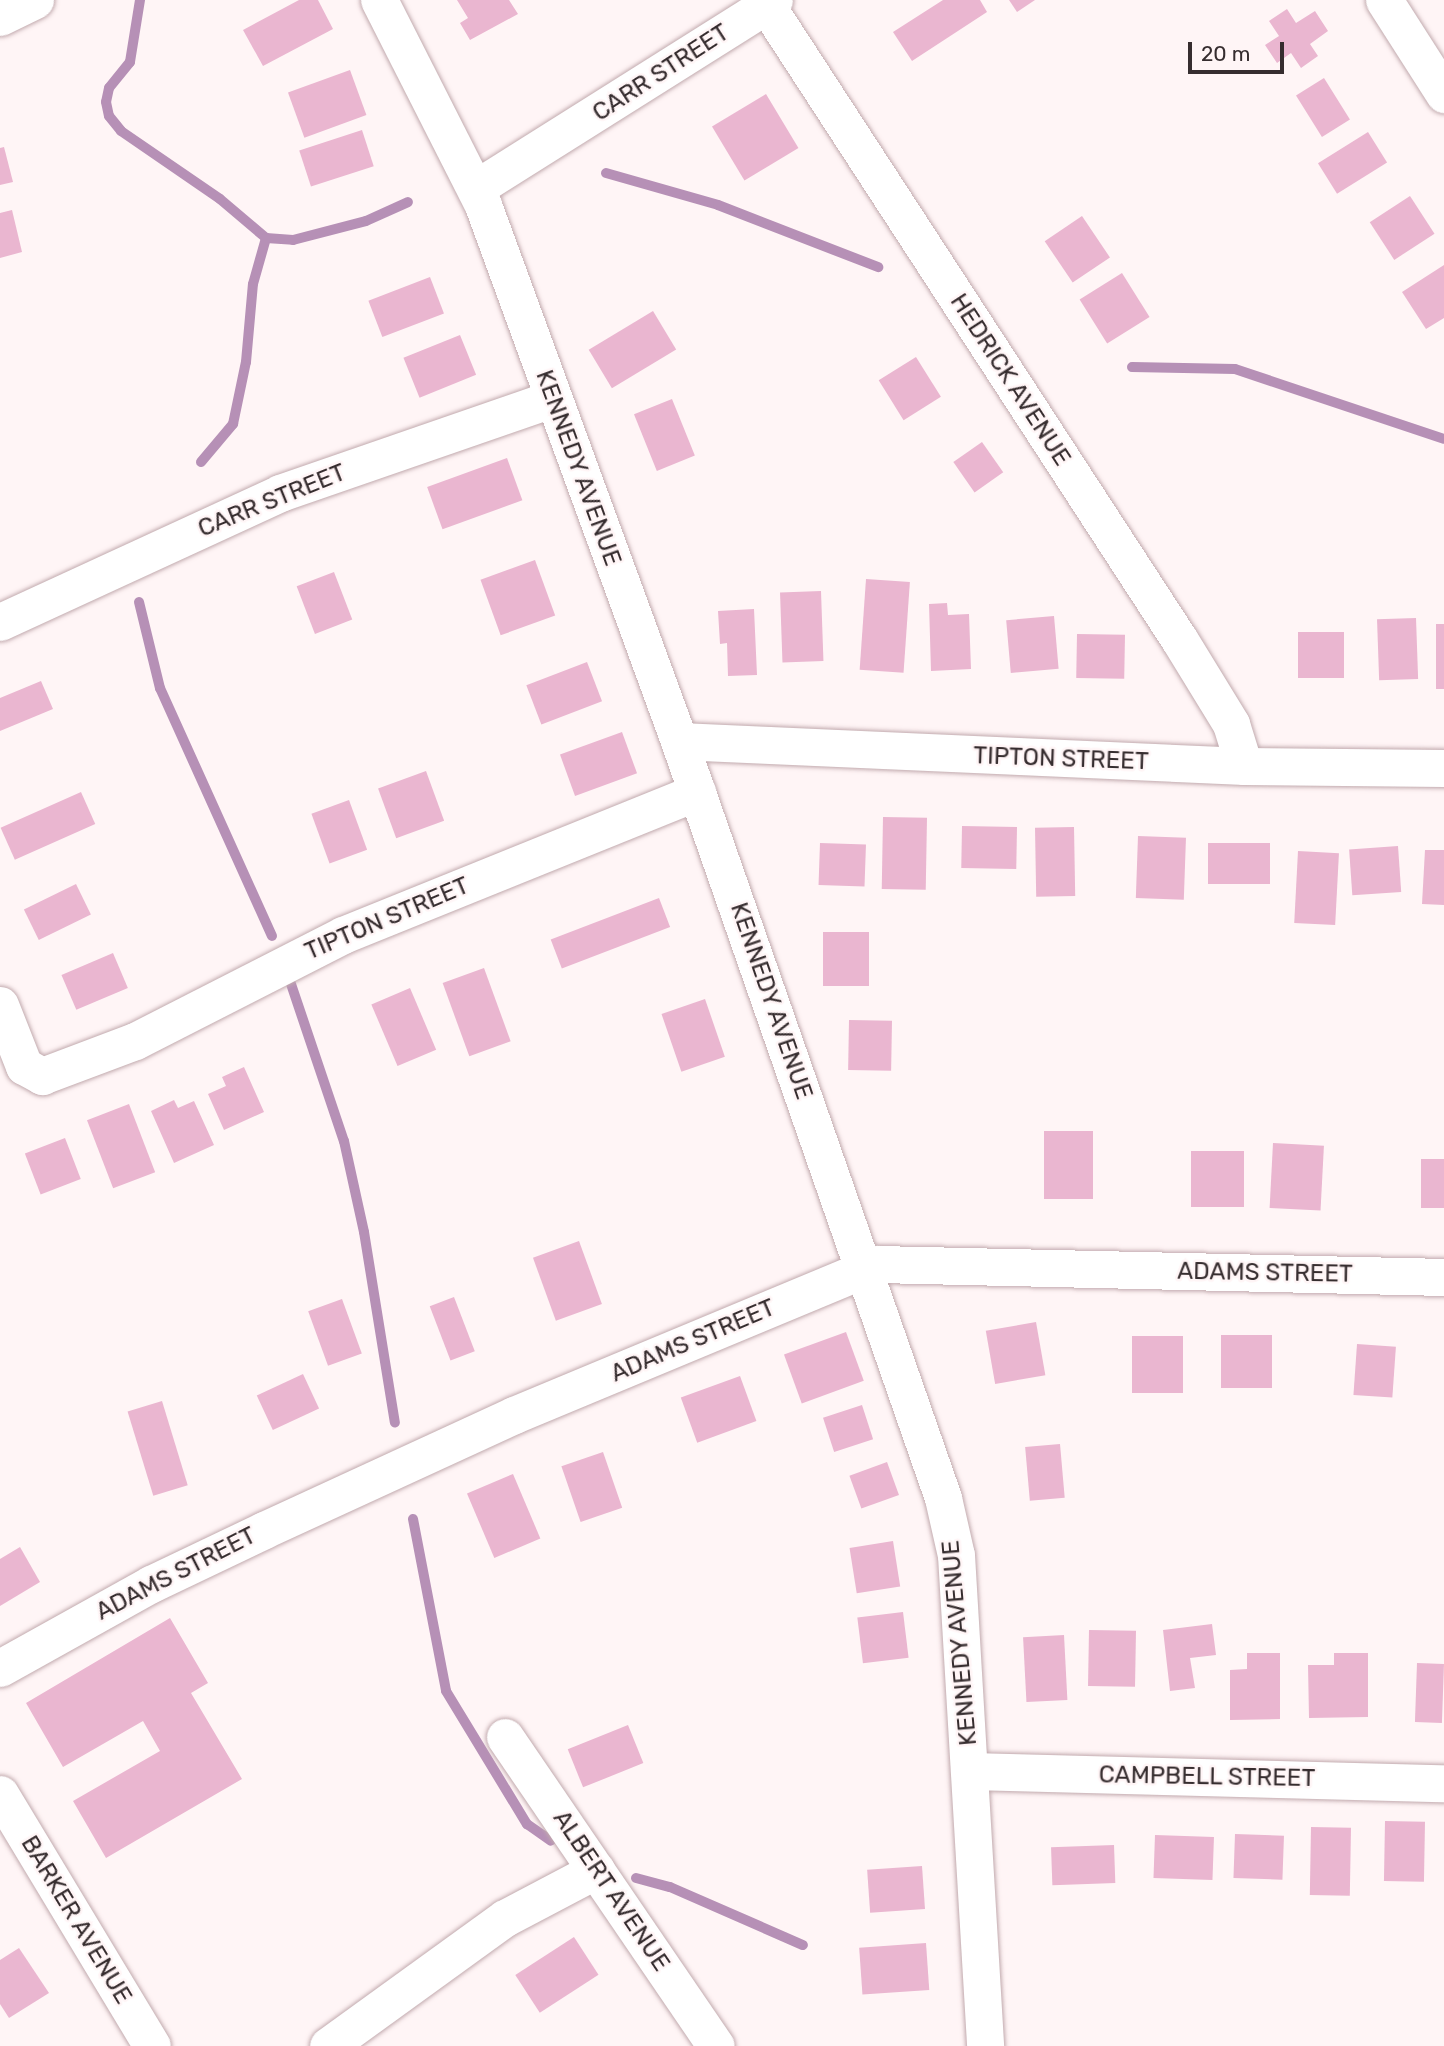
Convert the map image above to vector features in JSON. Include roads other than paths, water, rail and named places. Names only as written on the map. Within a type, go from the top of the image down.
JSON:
[{"type":"street","points":[[0,17],[34,0]]},
{"type":"street","name":"KENNEDY AVENUE","points":[[379,0],[476,188],[679,741],[943,1498],[956,1555],[985,2046]]},
{"type":"street","points":[[1384,0],[1444,94]]},
{"type":"street","name":"CARR STREET","points":[[476,188],[767,2]]},
{"type":"street","name":"HEDRICK AVENUE","points":[[767,2],[1179,639],[1231,724],[1244,766]]},
{"type":"street","name":"CARR STREET","points":[[0,622],[280,493],[552,399]]},
{"type":"street","name":"TIPTON STREET","points":[[679,741],[1244,766],[1444,768]]},
{"type":"street","name":"TIPTON STREET","points":[[0,1006],[24,1066],[42,1076],[135,1041],[343,935],[697,792]]},
{"type":"street","name":"ADAMS STREET","points":[[0,1668],[151,1584],[264,1530],[514,1415],[877,1264],[1444,1277]]},
{"type":"street","name":"ALBERT AVENUE","points":[[505,1737],[716,2046]]},
{"type":"street","name":"CAMPBELL STREET","points":[[970,1771],[1444,1783]]},
{"type":"street","name":"BARKER AVENUE","points":[[0,1794],[152,2046]]},
{"type":"street","points":[[328,2046],[505,1918],[596,1870]]},
{"type":"waterway","points":[[140,0],[130,62],[109,88],[106,102],[109,116],[121,131],[220,199],[266,238],[293,240],[366,221],[408,202]]},
{"type":"waterway","points":[[606,173],[718,205],[878,267]]},
{"type":"waterway","points":[[201,462],[233,424],[246,362],[253,284],[266,238]]},
{"type":"waterway","points":[[1132,367],[1235,369],[1444,439]]},
{"type":"waterway","points":[[139,602],[160,688],[272,936]]},
{"type":"waterway","points":[[290,981],[344,1141],[364,1232],[395,1423]]},
{"type":"waterway","points":[[413,1519],[446,1691],[527,1824],[551,1841]]},
{"type":"waterway","points":[[636,1878],[670,1887],[803,1945]]}]
